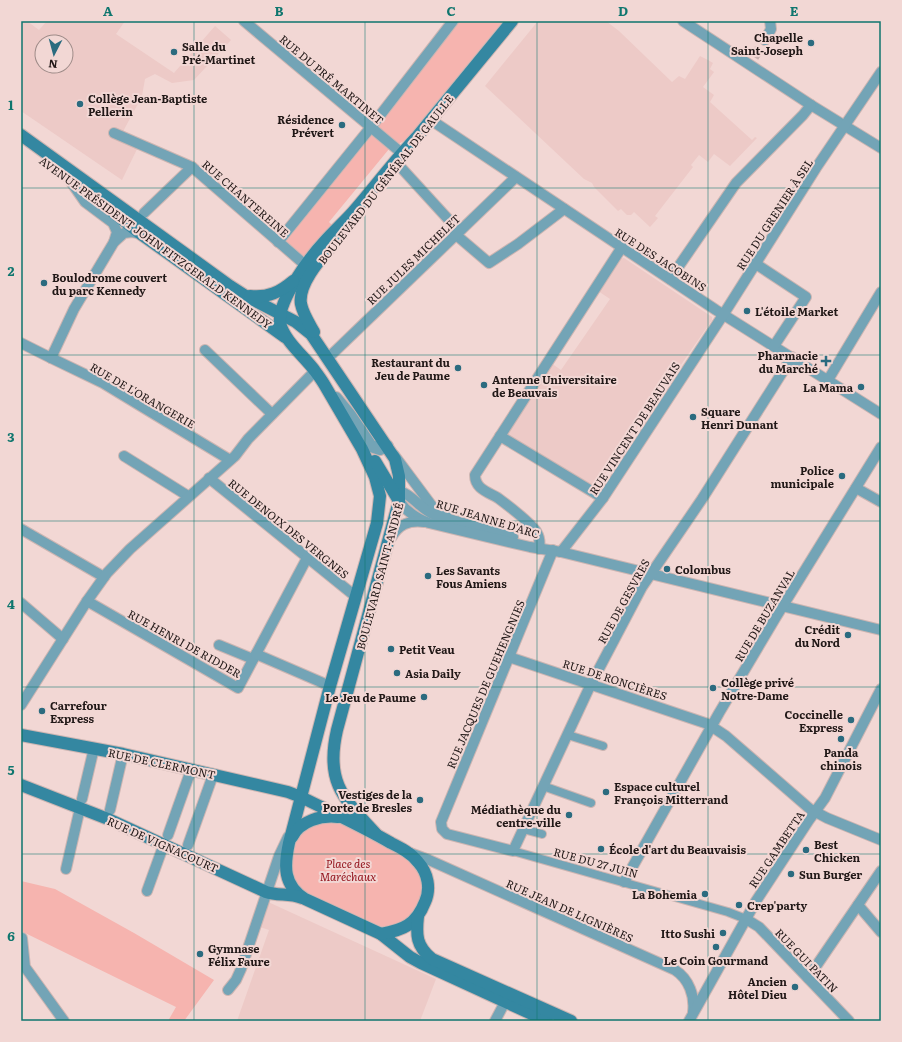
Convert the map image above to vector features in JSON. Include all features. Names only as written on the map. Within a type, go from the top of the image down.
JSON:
[{"type":"main road","name":"BOULEVARD DU GÉNÉRAL DE GAULLE","points":[[321,348],[305,315],[300,299],[309,268],[512,21]]},
{"type":"main road","name":"AVENUE PRÉSIDENT JOHN FITZGERALD KENNEDY","points":[[21,135],[193,260],[244,295],[280,312]]},
{"type":"main road","name":"AVENUE PRÉSIDENT JOHN FITZGERALD KENNEDY","points":[[21,144],[141,234],[290,341]]},
{"type":"main road","points":[[244,295],[259,296],[272,294],[281,290],[309,268]]},
{"type":"main road","points":[[290,341],[282,328],[280,312],[286,298],[298,278]]},
{"type":"main road","name":"BOULEVARD SAINT-ANDRÉ","points":[[280,312],[306,329],[321,348],[387,446],[396,464],[399,476],[397,494],[385,551],[335,739],[333,763],[341,793],[376,834]]},
{"type":"main road","name":"BOULEVARD SAINT-ANDRÉ","points":[[289,844],[330,686],[376,523],[380,503],[378,488],[373,472],[346,422],[324,384],[290,341]]},
{"type":"main road","points":[[315,371],[328,358]]},
{"type":"main road","points":[[346,422],[366,447],[397,494],[384,495],[380,503]]},
{"type":"main road","name":"RUE DE CLERMONT","points":[[21,735],[123,754],[284,791],[301,797],[345,819]]},
{"type":"main road","name":"RUE DE VIGNACOURT","points":[[21,785],[81,803],[166,840],[266,892],[278,895],[296,896],[305,899]]},
{"type":"main road","points":[[381,934],[402,929],[418,916],[427,898],[428,884],[424,870],[418,862],[409,853],[376,834],[345,819],[327,816],[311,820],[298,828],[293,834],[289,844],[286,863],[288,878],[294,890],[305,899],[381,934],[410,957],[421,963],[547,1021]]},
{"type":"main road","points":[[418,916],[417,930],[419,945],[432,959],[571,1021]]},
{"type":"street","name":"RUE DU PRÉ MARTINET","points":[[244,21],[371,127],[400,158],[457,233],[489,263],[518,244],[564,209]]},
{"type":"street","points":[[278,242],[454,21]]},
{"type":"street","points":[[684,21],[752,61],[811,105],[881,148]]},
{"type":"street","points":[[765,40],[771,29],[770,21]]},
{"type":"street","name":"RUE DU GRENIER À SEL","points":[[724,314],[816,168],[881,72]]},
{"type":"street","points":[[670,279],[736,183],[811,105]]},
{"type":"street","name":"RUE DES JACOBINS","points":[[431,120],[670,279],[881,414]]},
{"type":"street","name":"RUE CHANTEREINE","points":[[114,133],[192,167],[309,268]]},
{"type":"street","points":[[144,213],[192,167]]},
{"type":"street","name":"RUE JULES MICHELET","points":[[328,358],[516,177]]},
{"type":"street","points":[[51,358],[74,309],[114,242],[117,232],[115,226],[86,202],[68,179]]},
{"type":"street","points":[[114,242],[124,233],[132,232],[141,234]]},
{"type":"street","points":[[539,547],[538,533],[533,527],[500,501],[479,487],[475,478],[476,472],[622,247]]},
{"type":"street","points":[[756,264],[806,297],[774,346]]},
{"type":"street","points":[[828,380],[881,292]]},
{"type":"street","name":"RUE VINCENT DE BEAUVAIS","points":[[557,551],[603,498],[724,314]]},
{"type":"street","name":"RUE DE L'ORANGERIE","points":[[21,343],[103,383],[230,460]]},
{"type":"street","points":[[205,350],[272,414]]},
{"type":"street","name":"RUE DE GESVRES","points":[[513,851],[591,684],[642,588],[702,499],[792,357]]},
{"type":"street","points":[[21,705],[87,601],[104,577],[130,549],[230,460],[272,414],[315,371]]},
{"type":"street","points":[[324,384],[350,415],[371,446],[380,449],[387,446],[436,509],[478,526]]},
{"type":"street","points":[[500,436],[603,498]]},
{"type":"street","name":"RUE DE BUZANVAL","points":[[624,882],[782,606],[881,447]]},
{"type":"street","points":[[124,456],[188,496]]},
{"type":"street","name":"RUE DENOIX DES VERGNES","points":[[209,478],[355,596]]},
{"type":"street","points":[[856,488],[881,502]]},
{"type":"street","name":"RUE JEANNE D'ARC","points":[[539,547],[478,526],[435,516],[407,494],[397,494],[404,508],[416,517],[429,523],[557,551],[881,630]]},
{"type":"street","points":[[385,551],[393,534],[401,525],[413,521],[429,523]]},
{"type":"street","points":[[21,529],[104,577]]},
{"type":"street","name":"RUE JACQUES DE GUEHENGNIES","points":[[441,827],[442,816],[509,658],[557,551]]},
{"type":"street","points":[[255,657],[307,558]]},
{"type":"street","name":"RUE HENRI DE RIDDER","points":[[87,601],[238,688],[255,657]]},
{"type":"street","points":[[21,603],[63,639]]},
{"type":"street","points":[[219,645],[255,657],[330,686]]},
{"type":"street","name":"RUE DE RONCIÈRES","points":[[509,658],[697,719],[712,726],[726,736],[804,805],[815,812],[881,840]]},
{"type":"street","name":"RUE GAMBETTA","points":[[691,1017],[760,894],[825,798],[881,689]]},
{"type":"street","points":[[568,735],[603,746]]},
{"type":"street","points":[[66,869],[94,748]]},
{"type":"street","points":[[110,810],[123,754]]},
{"type":"street","points":[[147,891],[191,770]]},
{"type":"street","points":[[188,845],[213,774]]},
{"type":"street","points":[[543,786],[591,803]]},
{"type":"street","name":"RUE DU 27 JUIN","points":[[441,827],[447,834],[624,882],[728,912],[746,919]]},
{"type":"street","points":[[228,990],[236,980],[241,969],[278,856],[293,828]]},
{"type":"street","points":[[523,829],[542,834]]},
{"type":"street","name":"RUE JEAN DE LIGNIÈRES","points":[[409,853],[442,865],[675,970],[685,979],[690,988],[694,1003],[691,1017]]},
{"type":"street","points":[[808,978],[881,871]]},
{"type":"street","points":[[858,905],[881,932]]},
{"type":"street","name":"RUE GUI PATIN","points":[[746,919],[759,927],[849,1021]]},
{"type":"street","points":[[22,938],[25,967],[64,1021]]},
{"type":"street","points":[[495,1021],[505,1002]]},
{"type":"shaded area","name":"Collège Jean-Baptiste Pellerin","points":[[21,21],[27,21],[39,30],[47,21],[125,21],[116,34],[174,73],[215,26],[231,40],[194,80],[172,83],[155,74],[145,79],[142,96],[119,139],[138,147],[122,180],[21,111]]},
{"type":"shaded area","points":[[538,21],[606,21],[619,31],[672,82],[679,76],[685,79],[700,56],[708,60],[713,63],[710,69],[714,72],[703,87],[714,95],[710,102],[752,140],[755,137],[757,138],[730,166],[714,154],[708,162],[699,155],[691,165],[693,167],[655,216],[658,218],[650,227],[634,212],[631,215],[627,215],[621,209],[618,211],[594,187],[592,183],[584,179],[485,86]]},
{"type":"shaded area","points":[[624,258],[712,317],[712,320],[597,486],[595,486],[508,436],[507,432],[551,363],[561,370],[610,299],[598,291],[619,259]]},
{"type":"shaded area","points":[[266,901],[436,979],[420,1021],[237,1021],[269,930],[260,927]]},
{"type":"green space","points":[[459,21],[503,21],[406,140],[389,149],[329,222],[332,225],[305,256],[299,256],[284,241],[380,124]]},
{"type":"green space","name":"Place des Maréchaux","points":[[330,821],[357,830],[395,850],[411,861],[420,877],[422,888],[416,909],[409,917],[399,923],[388,926],[376,926],[308,895],[299,888],[292,873],[292,861],[298,836],[309,825]]},
{"type":"green space","points":[[21,881],[55,889],[214,980],[184,1021],[168,1021],[176,1007],[21,931]]},
{"type":"tunnel","points":[[754,57],[765,40]]},
{"type":"place","name":"Chapelle Saint-Joseph","points":[[811,43]]},
{"type":"place","name":"Salle du Pré-Martinet","points":[[174,52]]},
{"type":"place","name":"Collège Jean-Baptiste Pellerin","points":[[80,104]]},
{"type":"place","name":"Résidence Prévert","points":[[342,125]]},
{"type":"place","name":"Boulodrome couvert du parc Kennedy","points":[[44,283]]},
{"type":"place","name":"L'étoile Market","points":[[747,311]]},
{"type":"place","name":"Pharmacie du Marché","points":[[826,361]]},
{"type":"place","name":"Restaurant du Jeu de Paume","points":[[458,368]]},
{"type":"place","name":"Antenne Universitaire de Beauvais","points":[[484,385]]},
{"type":"place","name":"La Mama","points":[[861,387]]},
{"type":"place","name":"Square Henri Dunant","points":[[693,417]]},
{"type":"place","name":"Police municipale","points":[[842,476]]},
{"type":"place","name":"Colombus","points":[[667,569]]},
{"type":"place","name":"Les Savants Fous Amiens","points":[[428,576]]},
{"type":"place","name":"Crédit du Nord","points":[[848,635]]},
{"type":"place","name":"Petit Veau","points":[[391,649]]},
{"type":"place","name":"Asia Daily","points":[[397,673]]},
{"type":"place","name":"Collège privé Notre-Dame","points":[[713,688]]},
{"type":"place","name":"Le Jeu de Paume","points":[[424,697]]},
{"type":"place","name":"Carrefour Express","points":[[42,711]]},
{"type":"place","name":"Coccinelle Express","points":[[851,720]]},
{"type":"place","name":"Panda chinois","points":[[841,739]]},
{"type":"place","name":"Espace culturel François Mitterrand","points":[[606,792]]},
{"type":"place","name":"Vestiges de la Porte de Bresles","points":[[420,800]]},
{"type":"place","name":"Médiathèque du centre-ville","points":[[569,815]]},
{"type":"place","name":"École d'art du Beauvaisis","points":[[601,849]]},
{"type":"place","name":"Best Chicken","points":[[806,850]]},
{"type":"place","name":"Sun Burger","points":[[791,874]]},
{"type":"place","name":"La Bohemia","points":[[705,894]]},
{"type":"place","name":"Crep'party","points":[[739,905]]},
{"type":"place","name":"Itto Sushi","points":[[723,933]]},
{"type":"place","name":"Le Coin Gourmand","points":[[716,947]]},
{"type":"place","name":"Gymnase Félix Faure","points":[[200,954]]},
{"type":"place","name":"Ancien Hôtel Dieu","points":[[795,987]]}]
